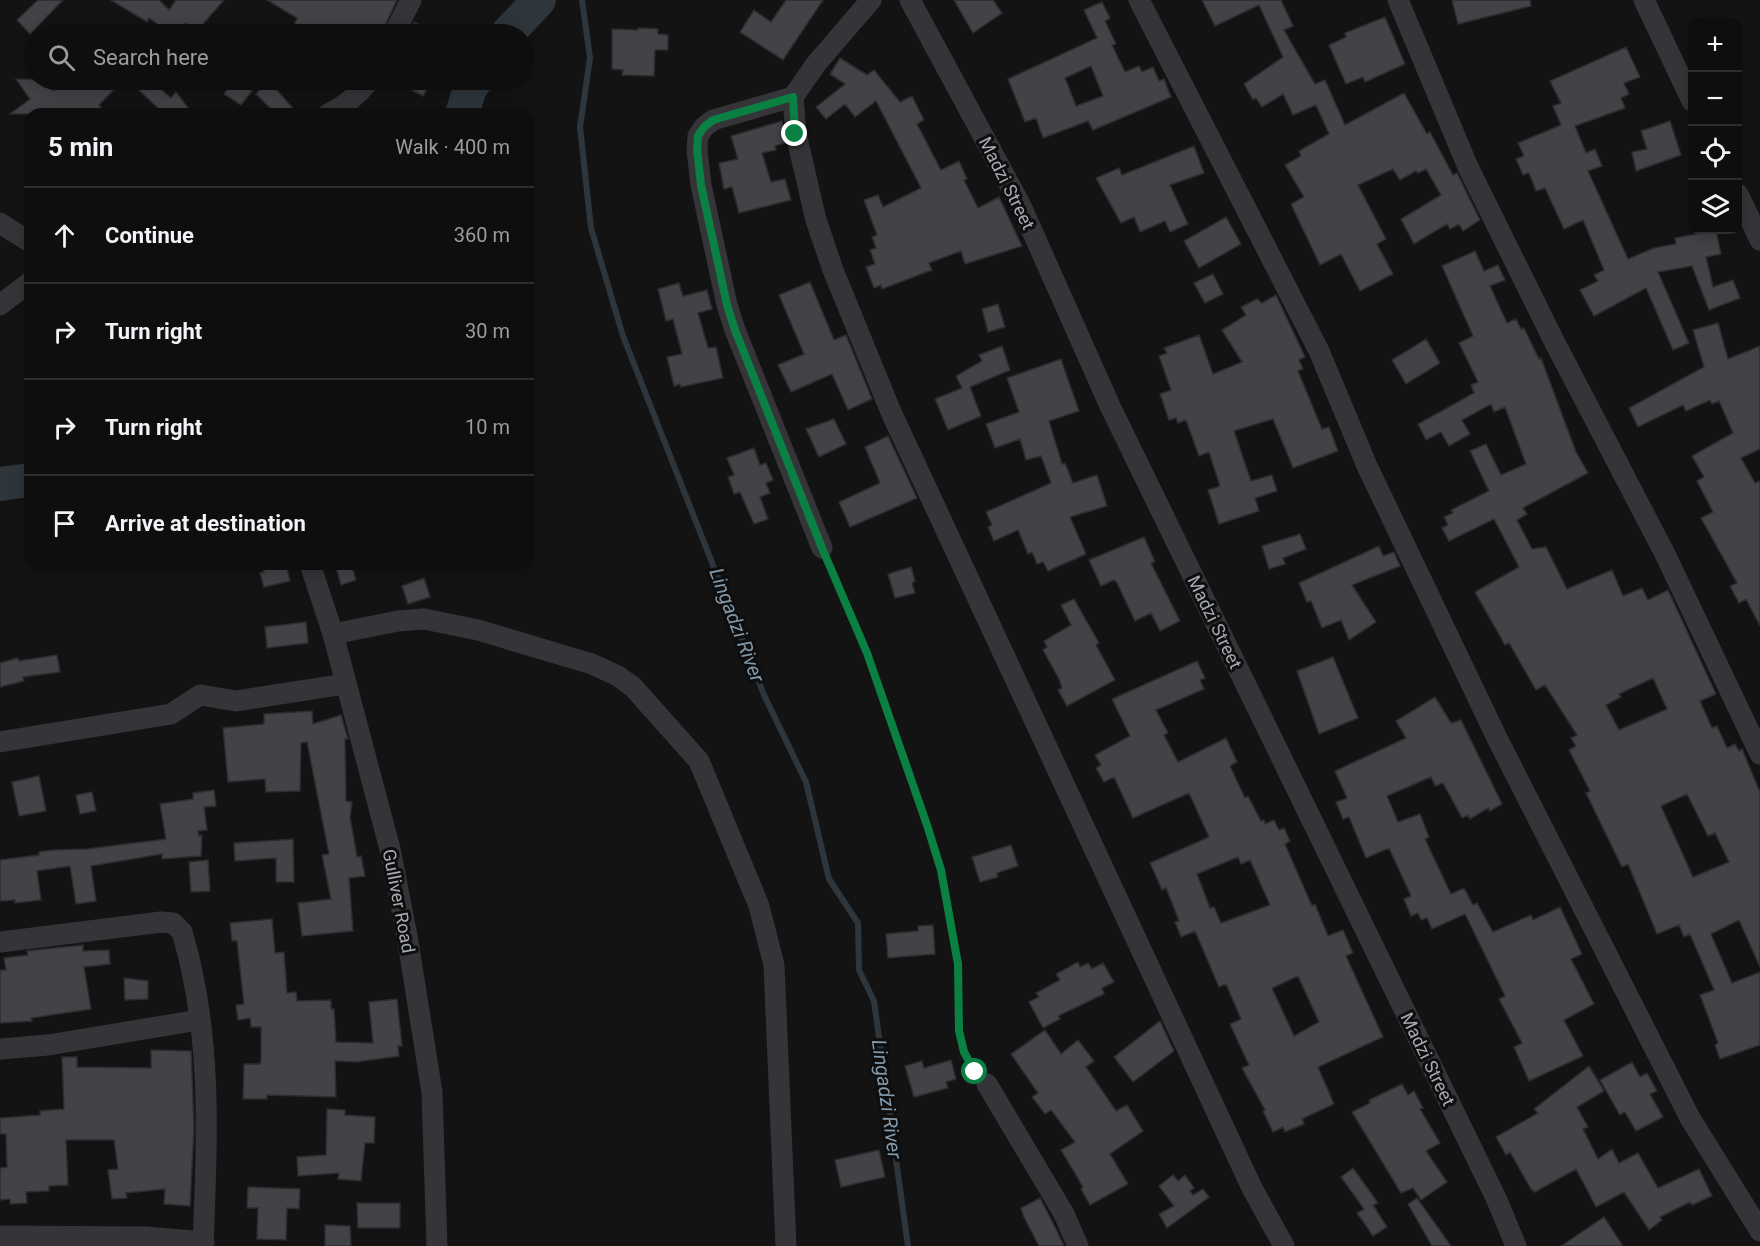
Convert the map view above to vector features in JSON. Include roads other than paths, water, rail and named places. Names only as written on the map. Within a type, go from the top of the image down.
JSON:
[{"type":"street","points":[[399,24],[411,0]]},
{"type":"street","points":[[871,0],[816,64],[793,97],[795,134],[816,220],[876,377],[1252,1188],[1284,1246]]},
{"type":"street","name":"Madzi Street","points":[[910,0],[1021,206],[1110,406],[1496,1198],[1516,1246]]},
{"type":"street","points":[[1139,0],[1319,351],[1367,466],[1497,738],[1690,1118],[1760,1231]]},
{"type":"street","points":[[1398,0],[1468,167],[1554,341],[1665,554],[1760,754]]},
{"type":"street","points":[[1644,0],[1688,93]]},
{"type":"street","points":[[341,108],[362,90]]},
{"type":"street","points":[[793,97],[713,120],[698,136],[697,150],[701,185],[735,330],[822,548]]},
{"type":"street","points":[[1742,204],[1760,240]]},
{"type":"street","points":[[0,223],[24,238]]},
{"type":"street","points":[[0,305],[24,287]]},
{"type":"street","name":"Gulliver Road","points":[[312,570],[333,634],[390,849],[407,936],[432,1092],[437,1246]]},
{"type":"street","points":[[333,634],[398,621],[424,619],[478,630],[592,664],[618,676],[633,687],[699,761],[759,906],[774,964],[786,1246]]},
{"type":"street","points":[[0,742],[171,714],[200,695],[236,701],[345,684]]},
{"type":"street","points":[[0,942],[160,922],[172,923],[182,932],[186,945],[200,1020],[208,1093],[203,1244],[145,1237],[0,1236]]},
{"type":"street","points":[[0,1049],[48,1045],[200,1020]]},
{"type":"street","points":[[987,1084],[1064,1214],[1078,1246]]},
{"type":"waterway","points":[[516,24],[539,0]]},
{"type":"waterway","name":"Lingadzi River","points":[[582,0],[590,58],[580,127],[591,228],[623,336],[764,695],[806,782],[829,879],[858,923],[859,970],[874,1001],[908,1246]]},
{"type":"waterway","points":[[464,108],[469,90]]},
{"type":"waterway","points":[[0,484],[24,481]]}]
